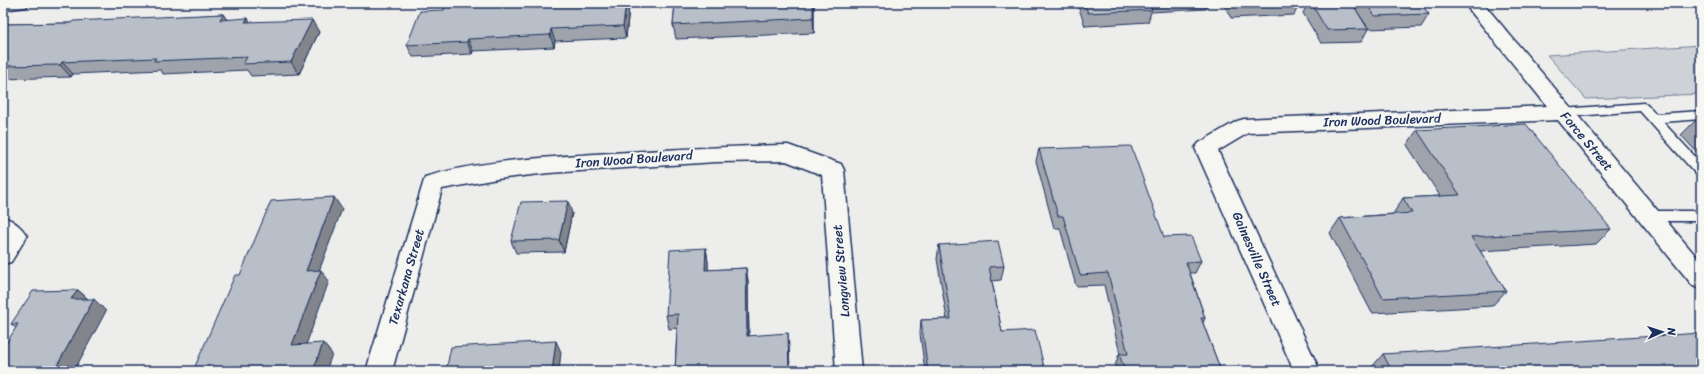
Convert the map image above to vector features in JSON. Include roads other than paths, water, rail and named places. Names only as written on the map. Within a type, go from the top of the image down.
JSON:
[{"type":"street","points":[[3,4],[20,3]]},
{"type":"street","name":"Force Street","points":[[1473,3],[1701,279]]},
{"type":"street","name":"Iron Wood Boulevard","points":[[1206,148],[1244,126],[1563,113]]},
{"type":"street","name":"Gainesville Street","points":[[1206,148],[1307,371]]},
{"type":"street","name":"Iron Wood Boulevard","points":[[433,183],[497,171],[549,165],[716,154],[788,153],[833,170]]},
{"type":"street","name":"Longview Street","points":[[833,170],[849,371]]},
{"type":"street","name":"Texarkana Street","points":[[379,371],[433,183]]},
{"type":"lane","points":[[1563,113],[1643,107],[1701,171]]},
{"type":"lane","points":[[1653,118],[1701,115]]},
{"type":"lane","points":[[1649,216],[1701,216]]}]
